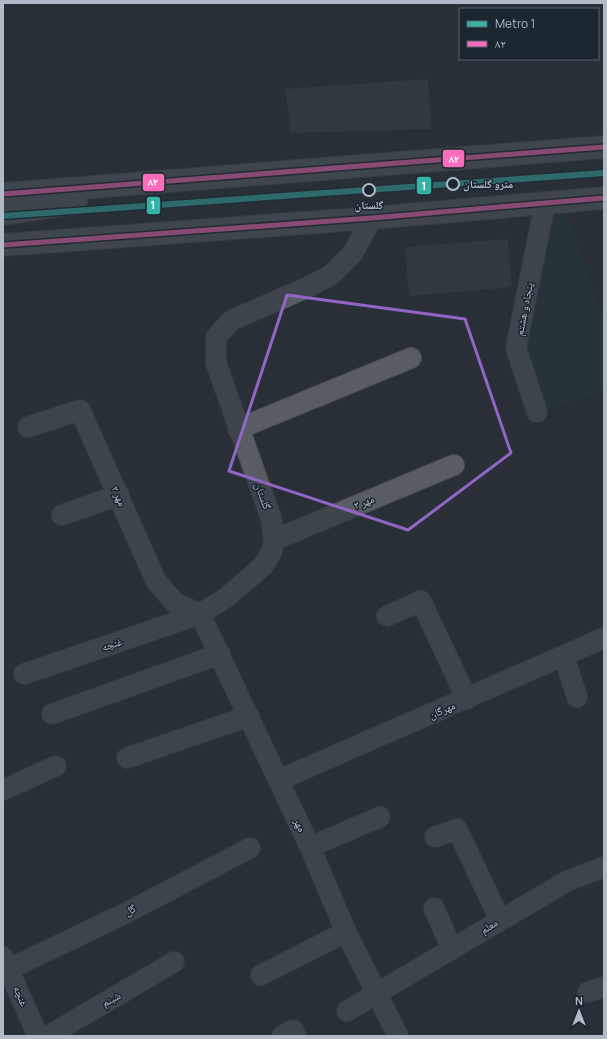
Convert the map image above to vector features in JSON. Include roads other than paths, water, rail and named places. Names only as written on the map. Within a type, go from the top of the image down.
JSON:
[{"type":"main road","points":[[3,194],[604,147]]},
{"type":"main road","points":[[3,214],[45,206],[99,200],[124,185]]},
{"type":"main road","points":[[7,243],[372,218],[604,198]]},
{"type":"street","name":"پنجاه و هشتم","points":[[537,412],[516,348],[545,203]]},
{"type":"street","name":"گلستان","points":[[200,614],[227,597],[263,566],[272,551],[274,540],[271,518],[238,429],[216,363],[216,337],[232,320],[306,288],[330,275],[353,253],[372,218]]},
{"type":"street","points":[[238,429],[412,358]]},
{"type":"street","name":"مهر ۲","points":[[28,427],[80,410],[156,580],[175,603],[200,614]]},
{"type":"street","name":"مهر ۳","points":[[274,540],[454,465]]},
{"type":"street","points":[[62,515],[119,495]]},
{"type":"street","points":[[387,616],[421,601],[467,699]]},
{"type":"street","name":"مهر","points":[[200,614],[310,847],[346,932],[398,1036]]},
{"type":"street","name":"غنچه","points":[[24,674],[200,614]]},
{"type":"street","name":"مهرگان","points":[[279,780],[564,657],[604,638]]},
{"type":"street","points":[[52,714],[220,654]]},
{"type":"street","points":[[564,657],[577,697]]},
{"type":"street","points":[[127,758],[249,716]]},
{"type":"street","points":[[3,790],[56,766]]},
{"type":"street","points":[[310,847],[380,817]]},
{"type":"street","points":[[435,837],[457,829],[500,920]]},
{"type":"street","name":"گل","points":[[6,963],[126,913],[250,848]]},
{"type":"street","name":"معلم","points":[[348,1011],[378,995],[566,881],[604,867]]},
{"type":"street","points":[[434,908],[452,949]]},
{"type":"street","points":[[261,975],[346,932]]},
{"type":"street","name":"شبنم","points":[[48,1036],[174,962]]},
{"type":"street","name":"غنچه","points":[[6,963],[38,1036]]},
{"type":"metro line","name":"1","points":[[3,216],[604,173]]},
{"type":"place","name":"مترو گلستان","points":[[453,184]]},
{"type":"place","name":"گلستان","points":[[369,190]]}]
